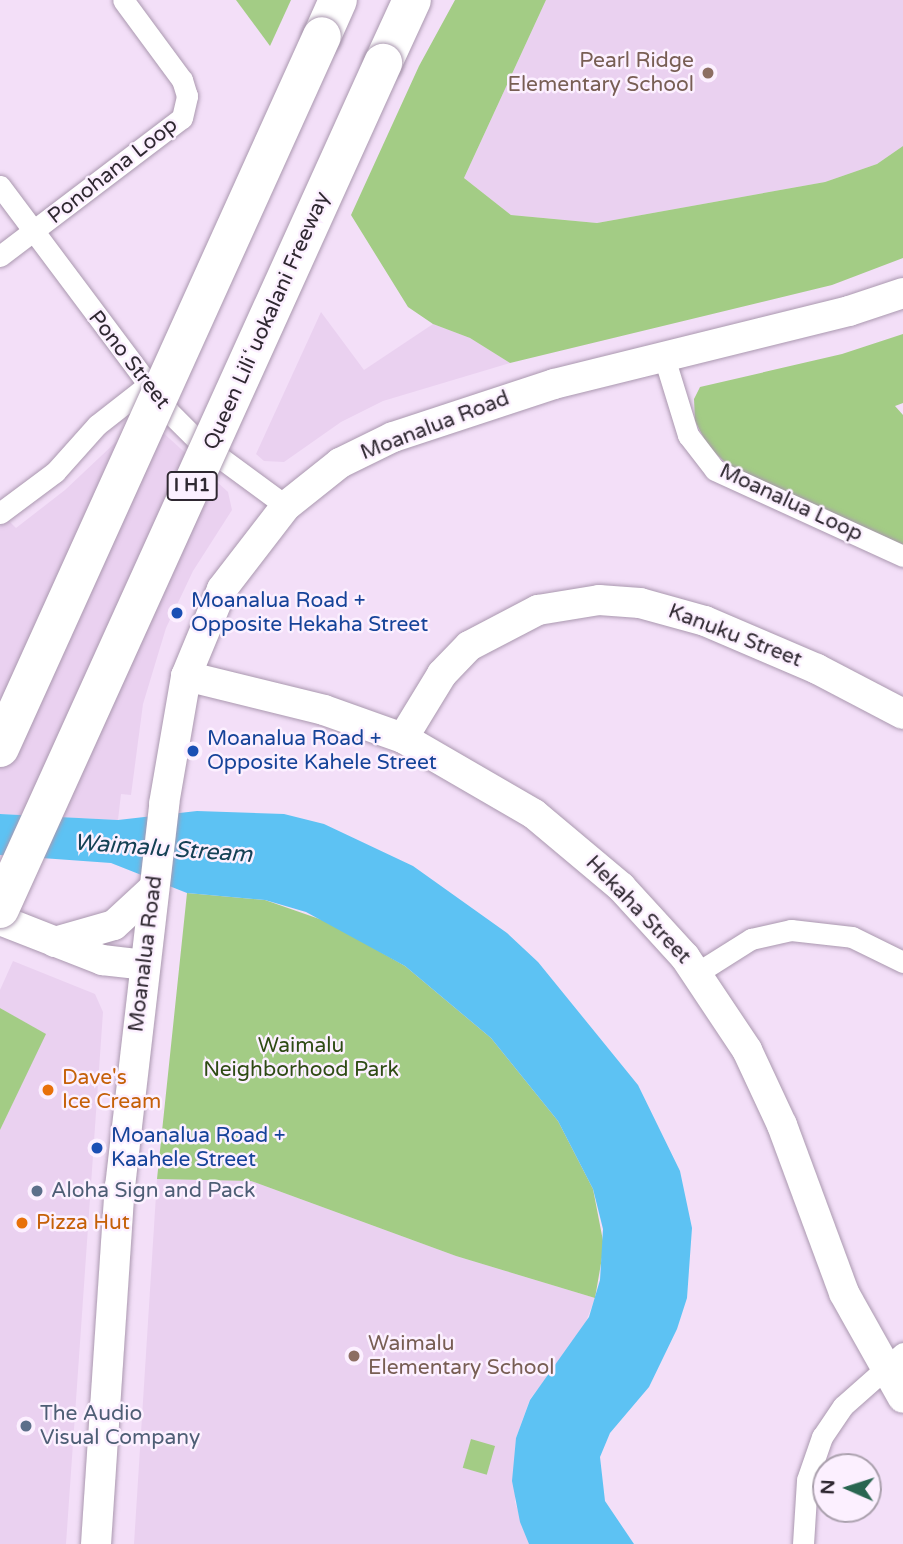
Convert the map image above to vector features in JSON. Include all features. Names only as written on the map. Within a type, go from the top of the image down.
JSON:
[{"type":"highway","points":[[0,748],[338,0]]},
{"type":"highway","name":"Queen Liliʻuokalani Freeway","points":[[0,909],[412,0]]},
{"type":"street","name":"Ponohana Loop","points":[[33,232],[171,130],[185,113],[182,80],[122,0]]},
{"type":"street","name":"Pono Street","points":[[0,186],[148,385],[199,442],[286,506]]},
{"type":"street","points":[[0,256],[33,232]]},
{"type":"street","name":"Moanalua Road","points":[[96,1544],[120,1187],[164,804],[186,676],[222,589],[286,506],[340,463],[393,437],[541,388],[849,311],[903,293]]},
{"type":"street","name":"Moanalua Loop","points":[[664,357],[688,435],[715,470],[903,556]]},
{"type":"street","points":[[0,513],[55,472],[97,425],[148,385]]},
{"type":"street","name":"Kanuku Street","points":[[403,738],[442,674],[469,646],[538,610],[599,600],[640,603],[705,621],[817,668],[903,715]]},
{"type":"street","name":"Hekaha Street","points":[[186,676],[324,710],[403,738],[492,786],[565,837],[630,895],[697,973],[764,1084],[835,1272],[894,1361],[903,1398]]},
{"type":"street","points":[[55,942],[114,925],[153,889]]},
{"type":"street","points":[[0,920],[110,962],[145,965]]},
{"type":"street","points":[[697,973],[751,939],[800,929],[852,937],[903,962]]},
{"type":"street","points":[[803,1544],[807,1480],[822,1437],[844,1406],[894,1361]]},
{"type":"shaded area","name":"Pearl Ridge Elementary School","points":[[546,0],[903,0],[903,146],[877,164],[825,182],[597,223],[511,215],[464,178]]},
{"type":"shaded area","points":[[321,312],[364,370],[433,324],[470,338],[510,363],[383,401],[341,422],[284,462],[264,461],[256,454]]},
{"type":"shaded area","points":[[135,424],[158,428],[228,492],[232,510],[193,571],[166,628],[143,704],[131,795],[121,794],[118,820],[0,814],[0,526],[8,520],[16,528],[65,490]]},
{"type":"shaded area","points":[[13,961],[95,994],[103,1012],[66,1544],[0,1544],[0,1130],[45,1034],[0,1008],[0,990]]},
{"type":"shaded area","name":"Waimalu Elementary School","points":[[157,1179],[251,1181],[456,1256],[595,1298],[582,1332],[530,1399],[516,1438],[515,1502],[529,1544],[134,1544]]},
{"type":"green space","points":[[236,0],[291,0],[270,46]]},
{"type":"green space","points":[[455,0],[546,0],[464,178],[511,215],[597,223],[825,182],[877,164],[903,146],[903,258],[832,285],[510,363],[470,338],[433,324],[408,307],[351,215],[419,66]]},
{"type":"green space","points":[[903,334],[903,403],[895,406],[903,415],[903,545],[728,465],[708,446],[695,421],[694,399],[700,387],[842,354]]},
{"type":"green space","name":"Waimalu Neighborhood Park","points":[[187,893],[265,900],[328,922],[405,966],[491,1038],[558,1121],[593,1189],[604,1246],[595,1298],[456,1256],[251,1181],[157,1179]]},
{"type":"green space","points":[[0,1008],[46,1034],[0,1130]]},
{"type":"green space","points":[[471,1439],[495,1446],[487,1475],[463,1468]]},
{"type":"water","name":"Waimalu Stream","points":[[197,811],[284,814],[324,824],[413,866],[507,933],[538,962],[638,1085],[680,1171],[692,1228],[687,1298],[677,1329],[649,1387],[610,1433],[600,1457],[605,1501],[634,1544],[529,1544],[520,1522],[512,1481],[516,1438],[530,1400],[589,1317],[600,1280],[603,1229],[593,1189],[558,1121],[491,1038],[405,966],[306,912],[265,900],[187,893],[111,863],[0,855],[0,814],[118,820]]},
{"type":"place","name":"Pearl Ridge Elementary School","points":[[708,73]]},
{"type":"place","name":"Moanalua Road + Opposite Hekaha Street","points":[[177,613]]},
{"type":"place","name":"Moanalua Road + Opposite Kahele Street","points":[[193,751]]},
{"type":"place","name":"Dave's Ice Cream","points":[[48,1090]]},
{"type":"place","name":"Moanalua Road + Kaahele Street","points":[[97,1148]]},
{"type":"place","name":"Aloha Sign and Pack","points":[[37,1191]]},
{"type":"place","name":"Pizza Hut","points":[[22,1223]]},
{"type":"place","name":"Waimalu Elementary School","points":[[354,1356]]},
{"type":"place","name":"The Audio Visual Company","points":[[26,1426]]}]
